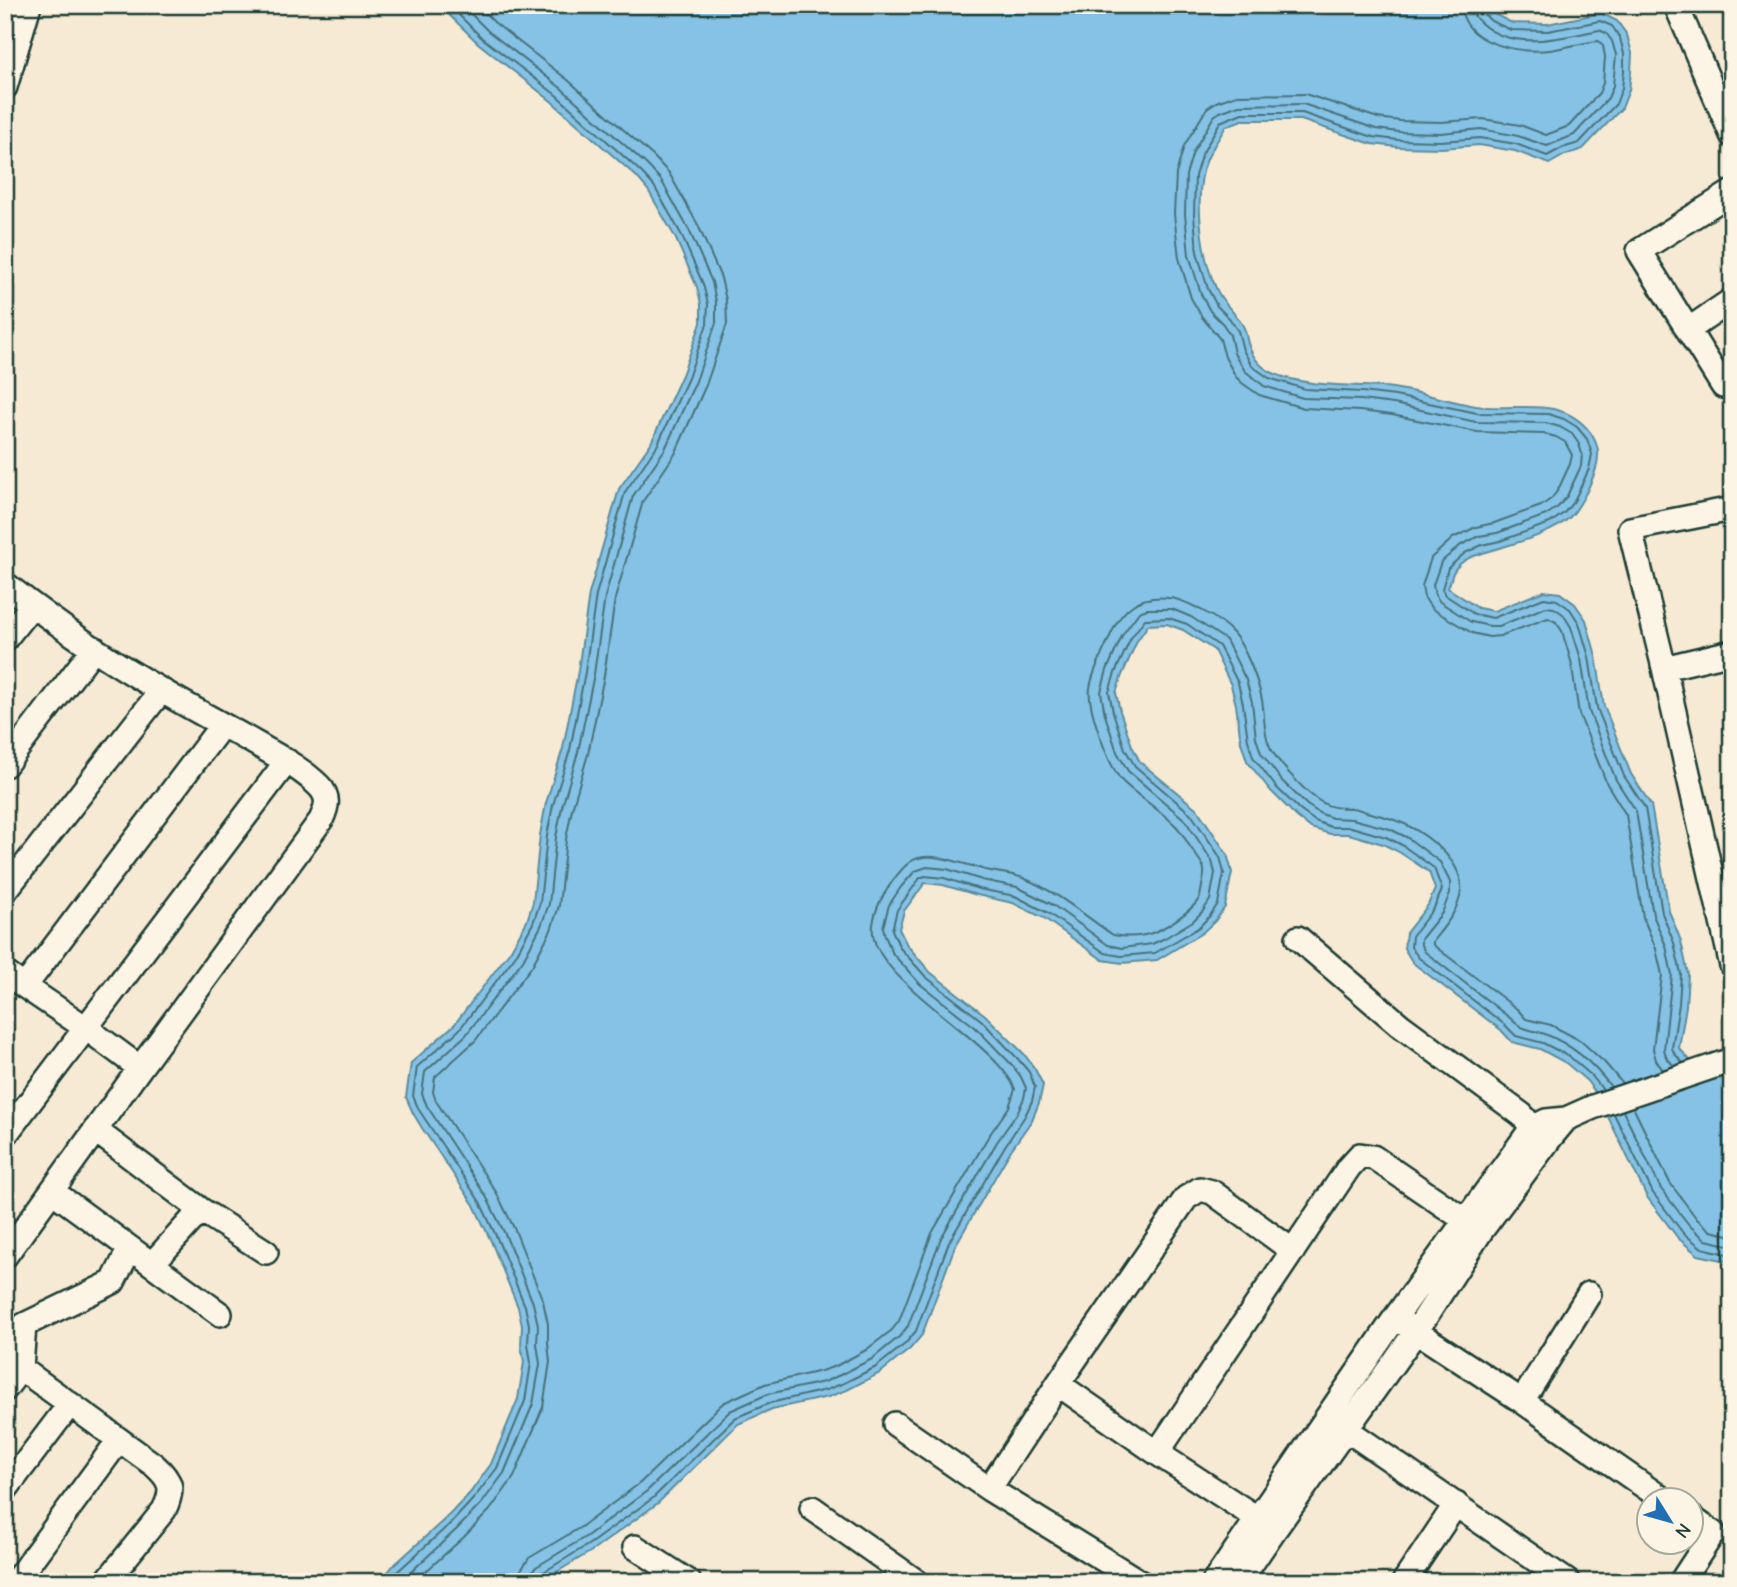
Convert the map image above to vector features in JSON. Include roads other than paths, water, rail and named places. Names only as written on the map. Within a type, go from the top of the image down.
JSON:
[{"type":"street","points":[[5,87],[29,5]]},
{"type":"street","points":[[1676,5],[1732,135]]},
{"type":"street","points":[[1723,386],[1639,251],[1732,192]]},
{"type":"street","points":[[1688,330],[1732,300]]},
{"type":"street","points":[[1732,509],[1630,529],[1732,966]]},
{"type":"street","points":[[5,584],[94,648],[162,691],[288,761],[320,787],[326,795],[327,806],[321,820],[5,1256]]},
{"type":"street","points":[[5,639],[32,605]]},
{"type":"street","points":[[5,765],[94,648]]},
{"type":"street","points":[[1664,668],[1732,652]]},
{"type":"street","points":[[5,891],[162,691]]},
{"type":"street","points":[[140,1068],[86,1028],[12,983],[222,725]]},
{"type":"street","points":[[5,1135],[288,761]]},
{"type":"street","points":[[1298,938],[1400,1025],[1521,1115],[1539,1136]]},
{"type":"street","points":[[1239,1582],[1267,1524],[1328,1417],[1395,1318],[1473,1226],[1539,1136],[1566,1119],[1593,1107],[1721,1064]]},
{"type":"street","points":[[95,1130],[201,1210],[266,1252]]},
{"type":"street","points":[[1157,1453],[1349,1167],[1360,1155],[1373,1157],[1473,1226]]},
{"type":"street","points":[[989,1489],[1186,1198],[1200,1189],[1212,1192],[1293,1251]]},
{"type":"street","points":[[51,1191],[220,1314]]},
{"type":"street","points":[[152,1264],[201,1210]]},
{"type":"street","points":[[1214,1582],[1347,1430],[1417,1331],[1473,1226]]},
{"type":"street","points":[[5,1389],[13,1362],[15,1325],[113,1282],[130,1248]]},
{"type":"street","points":[[1522,1401],[1589,1293]]},
{"type":"street","points":[[1395,1318],[1522,1401],[1644,1486]]},
{"type":"street","points":[[13,1362],[155,1465],[170,1485],[170,1497],[164,1510],[106,1582]]},
{"type":"street","points":[[1058,1384],[1157,1453],[1267,1524]]},
{"type":"street","points":[[5,1490],[70,1404]]},
{"type":"street","points":[[1328,1417],[1568,1582]]},
{"type":"street","points":[[895,1424],[989,1489],[1140,1582]]},
{"type":"street","points":[[15,1582],[119,1440]]},
{"type":"street","points":[[1404,1582],[1456,1504]]},
{"type":"street","points":[[812,1508],[917,1582]]},
{"type":"street","points":[[1706,1528],[1713,1533],[1706,1544]]},
{"type":"street","points":[[635,1547],[689,1582]]},
{"type":"street","points":[[1681,1582],[1698,1556]]},
{"type":"water","points":[[439,5],[1484,5],[1512,23],[1547,24],[1601,13],[1617,21],[1627,35],[1632,53],[1629,90],[1622,108],[1583,149],[1549,164],[1515,151],[1479,145],[1398,147],[1372,144],[1301,120],[1242,120],[1226,126],[1207,159],[1200,188],[1201,224],[1206,259],[1216,288],[1243,326],[1253,355],[1269,371],[1300,381],[1393,388],[1476,406],[1551,409],[1578,420],[1593,437],[1598,453],[1596,469],[1578,508],[1570,517],[1538,535],[1468,558],[1453,573],[1448,588],[1478,608],[1494,611],[1544,591],[1560,593],[1575,604],[1586,620],[1596,656],[1604,706],[1631,774],[1651,805],[1669,911],[1681,941],[1688,974],[1679,1048],[1710,1078],[1732,1079],[1732,1262],[1698,1255],[1678,1238],[1647,1197],[1598,1096],[1587,1081],[1566,1063],[1540,1049],[1512,1042],[1501,1030],[1413,963],[1404,948],[1406,933],[1428,905],[1435,889],[1429,872],[1383,844],[1349,834],[1330,834],[1311,828],[1297,817],[1247,761],[1231,685],[1214,650],[1183,630],[1167,624],[1148,625],[1137,641],[1116,693],[1120,711],[1140,762],[1197,809],[1227,854],[1232,872],[1225,907],[1202,933],[1157,960],[1122,963],[1103,960],[1044,918],[1013,903],[943,885],[925,883],[904,911],[899,929],[907,945],[930,972],[985,1015],[1024,1054],[1043,1085],[1032,1120],[1011,1150],[955,1246],[922,1335],[910,1349],[880,1373],[847,1390],[828,1397],[772,1409],[738,1424],[658,1503],[595,1549],[540,1582],[380,1582],[392,1567],[470,1493],[491,1464],[518,1399],[524,1362],[518,1307],[491,1241],[474,1205],[422,1128],[406,1097],[411,1063],[454,1025],[510,951],[527,921],[533,902],[546,803],[563,748],[578,671],[589,594],[619,489],[651,443],[682,375],[701,323],[697,287],[675,237],[648,190],[637,177],[550,100],[478,43]]}]
